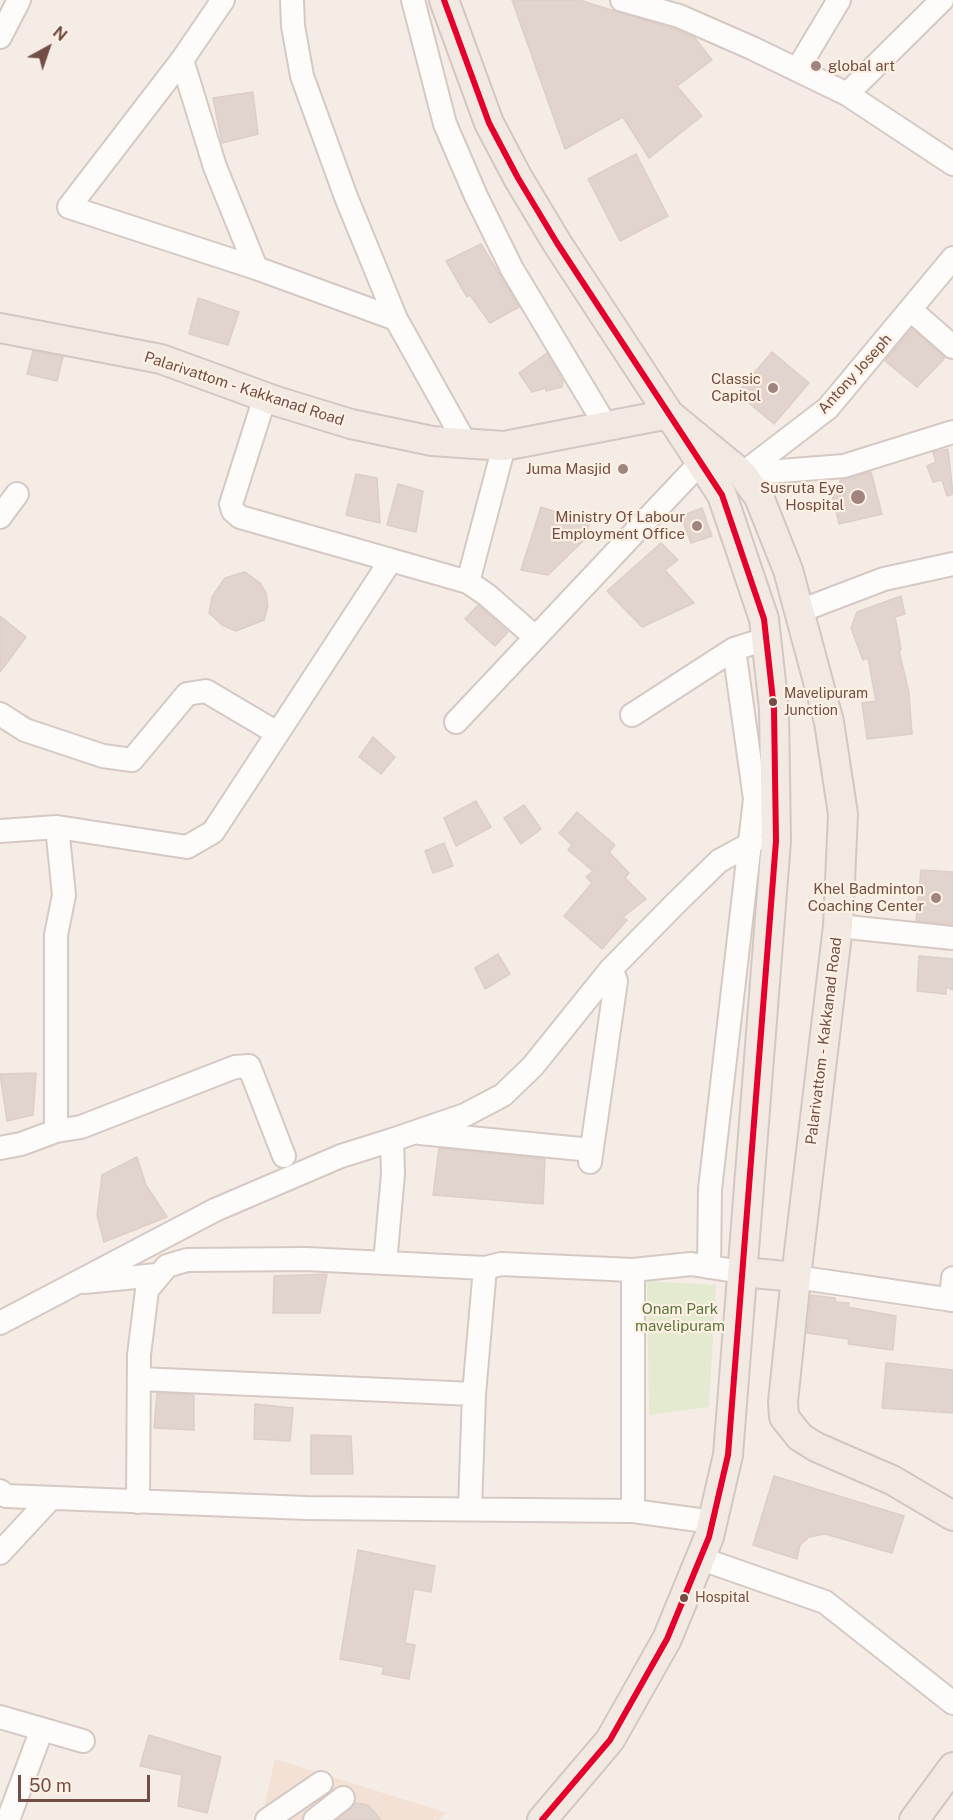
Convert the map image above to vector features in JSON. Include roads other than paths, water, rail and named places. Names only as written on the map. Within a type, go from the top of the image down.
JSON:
[{"type":"main road","points":[[444,0],[489,123],[518,178],[557,243],[722,495],[764,619],[774,709],[776,841],[728,1455],[713,1522],[667,1639],[610,1740],[542,1820]]},
{"type":"main road","name":"Palarivattom - Kakkanad Road","points":[[0,328],[161,358],[265,397],[351,424],[467,446],[504,446],[669,414],[742,474],[759,497],[789,570],[829,722],[843,814],[838,926],[796,1278],[783,1402],[784,1417],[791,1428],[816,1447],[892,1480],[953,1515]]},
{"type":"main road","points":[[742,1272],[796,1278]]},
{"type":"main road","points":[[914,1820],[953,1767]]},
{"type":"street","points":[[0,37],[19,0]]},
{"type":"street","points":[[223,0],[182,60],[69,207],[256,268],[396,319]]},
{"type":"street","points":[[292,0],[293,26],[302,76],[346,197],[396,319],[467,446]]},
{"type":"street","points":[[413,0],[445,124],[476,196],[512,269],[606,426]]},
{"type":"street","points":[[621,0],[679,16],[846,94],[953,164]]},
{"type":"street","points":[[797,70],[839,0]]},
{"type":"street","points":[[846,94],[942,0]]},
{"type":"street","points":[[182,60],[216,166],[256,268]]},
{"type":"street","name":"Antony Joseph","points":[[742,474],[828,408],[953,258]]},
{"type":"street","points":[[912,310],[953,347]]},
{"type":"street","points":[[265,397],[231,504],[233,512],[240,517],[468,582],[487,594],[535,637]]},
{"type":"street","points":[[742,474],[844,466],[953,432]]},
{"type":"street","points":[[468,582],[504,446]]},
{"type":"street","points":[[456,722],[701,462]]},
{"type":"street","points":[[0,517],[17,494]]},
{"type":"street","points":[[0,831],[57,827],[187,847],[213,832],[391,560]]},
{"type":"street","points":[[800,611],[884,579],[953,564]]},
{"type":"street","points":[[632,715],[734,649],[766,639]]},
{"type":"street","points":[[709,1267],[710,1189],[734,967],[752,843],[755,799],[734,649]]},
{"type":"street","points":[[0,714],[24,730],[103,756],[132,760],[187,694],[206,691],[277,733]]},
{"type":"street","points":[[56,1131],[56,935],[64,896],[57,827]]},
{"type":"street","points":[[0,1323],[76,1281],[215,1210],[341,1156],[465,1115],[503,1095],[533,1066],[612,969],[718,861],[752,843]]},
{"type":"street","points":[[838,926],[953,938]]},
{"type":"street","points":[[402,1136],[590,1156],[615,981],[612,969]]},
{"type":"street","points":[[0,1148],[21,1144],[56,1131],[81,1127],[236,1067],[249,1066],[284,1156]]},
{"type":"street","points":[[385,1263],[393,1174],[402,1136]]},
{"type":"street","points":[[138,1502],[139,1355],[147,1290],[167,1266],[187,1260],[306,1259],[485,1268],[501,1264],[633,1270],[691,1264],[742,1272]]},
{"type":"street","points":[[470,1509],[474,1394],[485,1268]]},
{"type":"street","points":[[633,1270],[633,1511]]},
{"type":"street","points":[[76,1281],[158,1275]]},
{"type":"street","points":[[796,1278],[952,1293]]},
{"type":"street","points":[[140,1379],[474,1394]]},
{"type":"street","points":[[0,1491],[6,1496],[138,1502],[633,1511],[713,1522]]},
{"type":"street","points":[[0,1553],[51,1498]]},
{"type":"street","points":[[699,1558],[825,1602],[953,1703]]},
{"type":"street","points":[[0,1717],[83,1741]]},
{"type":"street","points":[[8,1820],[42,1729]]},
{"type":"street","points":[[267,1820],[321,1783]]},
{"type":"street","points":[[315,1820],[343,1798]]},
{"type":"place","name":"global art","points":[[816,66]]},
{"type":"place","name":"Classic Capitol","points":[[773,388]]},
{"type":"place","name":"Juma Masjid","points":[[623,469]]},
{"type":"place","name":"Susruta Eye Hospital","points":[[858,497]]},
{"type":"place","name":"Ministry Of Labour Employment Office","points":[[697,526]]},
{"type":"place","name":"Mavelipuram Junction","points":[[773,702]]},
{"type":"place","name":"Khel Badminton Coaching Center","points":[[936,898]]},
{"type":"place","name":"Hospital","points":[[684,1598]]},
{"type":"park label","name":"Onam Park mavelipuram","points":[[680,1318]]}]
